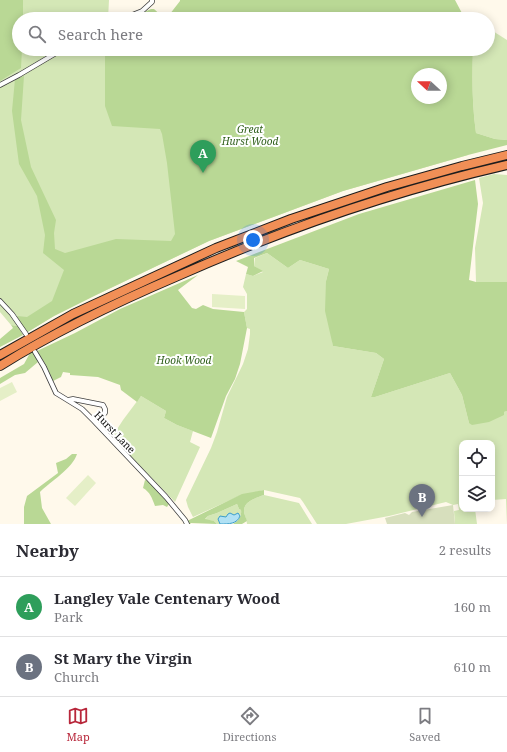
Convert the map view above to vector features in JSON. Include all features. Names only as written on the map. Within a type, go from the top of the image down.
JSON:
[{"type":"highway","points":[[0,355],[74,314],[146,280],[223,246],[291,219],[387,187],[507,155]]},
{"type":"highway","points":[[0,366],[79,322],[153,286],[222,256],[316,220],[390,196],[507,165]]},
{"type":"street","points":[[140,12],[152,2],[152,0]]},
{"type":"street","points":[[0,85],[51,56]]},
{"type":"street","points":[[0,301],[12,314],[26,334]]},
{"type":"street","name":"Hurst Lane","points":[[35,352],[56,393],[82,409],[166,497],[187,524]]},
{"type":"street","points":[[67,400],[73,399],[103,405],[105,413],[95,422]]},
{"type":"green space","name":"Great Hurst Wood","points":[[0,0],[109,0],[108,12],[12,12],[12,56],[463,56],[468,155],[343,191],[209,241],[54,316],[26,333],[17,316],[0,298]]},
{"type":"green space","points":[[0,0],[23,0],[23,12],[12,12],[12,56],[22,56],[21,68],[0,81]]},
{"type":"green space","points":[[455,0],[461,12],[171,12],[180,1]]},
{"type":"green space","points":[[154,9],[157,12],[144,12]]},
{"type":"green space","points":[[495,32],[507,40],[507,140],[495,139],[476,133],[472,70],[473,56],[495,56]]},
{"type":"green space","name":"Great Hurst Wood","points":[[105,56],[473,56],[472,70],[476,133],[495,139],[507,140],[507,145],[343,191],[209,241],[54,316],[26,333],[17,316],[27,317],[52,301],[64,270],[43,253],[45,235],[37,196],[19,164],[12,111],[15,79],[24,76],[21,120],[31,167],[56,220],[54,233],[55,249],[65,253],[116,239],[171,241],[175,234],[167,163],[160,129],[112,126],[105,106]]},
{"type":"green space","points":[[494,174],[507,175],[507,282],[476,282],[475,248],[483,203],[479,178]]},
{"type":"green space","points":[[475,180],[478,204],[469,280],[476,282],[507,282],[507,411],[504,412],[504,415],[489,422],[472,425],[469,423],[462,395],[450,373],[371,397],[384,359],[376,353],[333,346],[325,311],[326,281],[329,269],[300,260],[288,268],[267,253],[254,258],[254,266],[263,271],[253,276],[246,274],[248,267],[236,261],[359,214]]},
{"type":"green space","points":[[267,253],[288,268],[300,260],[329,269],[326,281],[333,346],[376,353],[384,359],[371,397],[450,373],[462,395],[469,423],[507,411],[507,524],[506,499],[495,500],[495,440],[459,440],[459,510],[458,504],[453,505],[446,502],[389,516],[346,524],[317,524],[300,498],[264,490],[239,496],[193,517],[186,500],[211,448],[227,397],[243,364],[248,349],[250,329],[247,328],[244,312],[247,309],[247,294],[243,287],[246,274],[253,276],[263,272],[254,266],[255,258]]},
{"type":"green space","name":"Hook Wood","points":[[198,275],[178,290],[192,308],[196,309],[203,305],[213,309],[244,312],[247,328],[240,364],[235,379],[226,396],[211,438],[177,425],[164,418],[166,411],[141,396],[137,402],[121,390],[120,385],[98,377],[70,375],[70,373],[63,372],[61,377],[53,381],[46,365],[37,351],[120,309]]},
{"type":"green space","points":[[212,294],[245,296],[245,309],[212,307]]},
{"type":"green space","points":[[0,304],[9,312],[18,326],[11,325],[0,312]]},
{"type":"green space","points":[[11,325],[18,326],[23,335],[0,347],[0,339],[13,328]]},
{"type":"green space","points":[[33,352],[38,362],[25,373],[15,375],[0,384],[0,378],[24,364],[30,353]]},
{"type":"green space","points":[[12,382],[17,392],[0,401],[0,388]]},
{"type":"green space","points":[[141,396],[166,411],[164,418],[193,431],[190,442],[200,447],[175,502],[112,437]]},
{"type":"green space","points":[[72,454],[77,454],[71,464],[40,492],[42,508],[51,524],[24,524],[24,507],[27,496],[58,473],[56,463],[66,459]]},
{"type":"green space","points":[[88,475],[96,483],[75,506],[66,498]]},
{"type":"green space","points":[[145,480],[148,481],[169,504],[167,507],[163,505],[155,506],[149,493],[143,488]]},
{"type":"green space","points":[[264,490],[264,495],[251,500],[246,505],[244,511],[247,521],[242,524],[233,524],[241,515],[241,510],[237,504],[208,516],[205,519],[214,521],[217,524],[188,524],[187,521],[242,494]]},
{"type":"green space","points":[[264,495],[299,503],[312,524],[247,524],[244,511],[246,505],[251,500]]},
{"type":"green space","points":[[237,504],[241,510],[240,516],[238,513],[233,515],[228,514],[226,517],[218,519],[220,524],[217,524],[214,521],[205,520],[208,516]]},
{"type":"green space","points":[[453,505],[455,524],[387,524],[385,518],[405,513],[409,515],[412,512]]},
{"type":"green space","points":[[459,510],[459,512],[475,512],[477,524],[455,524],[454,511]]},
{"type":"water","points":[[230,513],[234,515],[238,513],[240,516],[239,519],[229,524],[220,524],[218,519],[220,516],[226,517]]},
{"type":"place","name":"Langley Vale Centenary Wood","points":[[203,173]]},
{"type":"place","name":"St Mary the Virgin","points":[[422,517]]}]
